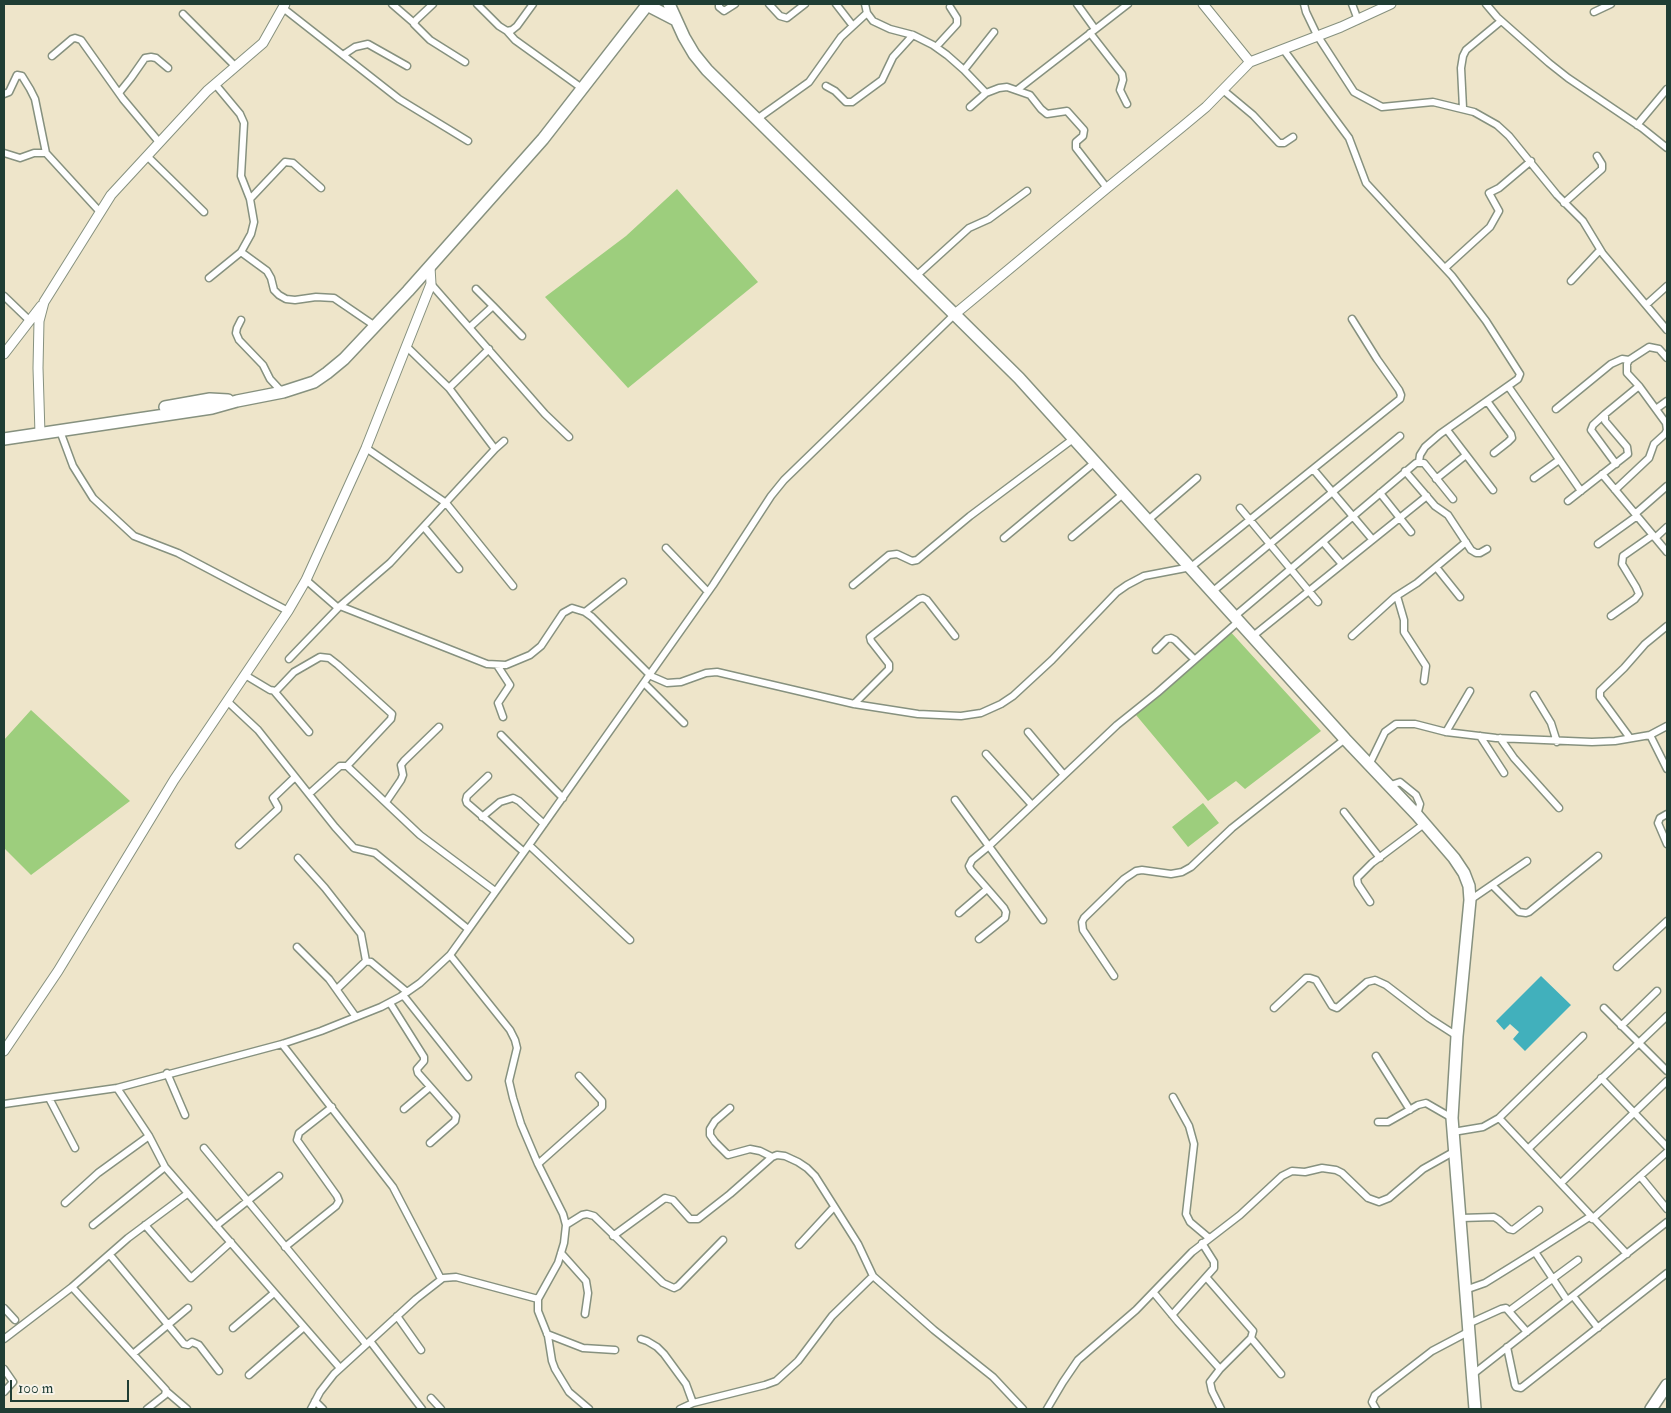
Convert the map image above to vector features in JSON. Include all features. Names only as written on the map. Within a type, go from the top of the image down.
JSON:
[{"type":"highway","points":[[4,432],[60,431],[212,408],[237,400],[283,392],[314,382],[344,359],[430,267],[543,139],[647,4],[676,20]]},
{"type":"highway","points":[[669,4],[684,37],[694,54],[707,70],[1019,378],[1147,522],[1191,567],[1345,739],[1421,820],[1454,858],[1464,873],[1469,886],[1470,900],[1457,1036],[1452,1118],[1475,1409]]},
{"type":"highway","points":[[4,439],[40,430],[210,400],[237,400]]},
{"type":"highway","points":[[1651,1409],[1667,1386]]},
{"type":"street","points":[[392,4],[414,22],[416,27],[430,40],[466,62]]},
{"type":"street","points":[[414,22],[433,4]]},
{"type":"street","points":[[477,4],[508,31],[515,40],[583,89]]},
{"type":"street","points":[[508,31],[517,26],[534,4]]},
{"type":"street","points":[[718,4],[724,11],[735,4]]},
{"type":"street","points":[[769,4],[780,16],[787,18],[804,4]]},
{"type":"street","points":[[836,4],[853,26]]},
{"type":"street","points":[[865,4],[867,13],[873,21],[890,29],[913,35],[936,47],[964,70],[986,93]]},
{"type":"street","points":[[1077,4],[1122,74],[1123,80],[1120,90],[1128,104]]},
{"type":"street","points":[[1017,90],[1128,4]]},
{"type":"street","points":[[1203,4],[1250,62]]},
{"type":"street","points":[[1304,4],[1317,35],[1354,92],[1382,107],[1433,102],[1463,108],[1479,114],[1496,125],[1515,142],[1564,203],[1583,221],[1600,250],[1667,330]]},
{"type":"street","points":[[1352,4],[1358,20]]},
{"type":"street","points":[[4,1104],[117,1088],[282,1044],[321,1031],[390,1003],[420,983],[450,954],[524,852],[645,684],[771,496],[784,480],[955,314],[1106,188],[1182,128],[1250,62],[1358,20],[1391,4]]},
{"type":"street","points":[[1486,4],[1501,21],[1539,56],[1667,148]]},
{"type":"street","points":[[1594,12],[1611,4]]},
{"type":"street","points":[[4,354],[44,302],[111,195],[215,84],[263,43],[284,6],[343,55],[400,98],[468,141]]},
{"type":"street","points":[[936,47],[957,24],[957,18],[950,7]]},
{"type":"street","points":[[757,119],[809,82],[829,53],[867,13]]},
{"type":"street","points":[[183,14],[235,66]]},
{"type":"street","points":[[1463,108],[1462,56],[1466,50],[1501,21]]},
{"type":"street","points":[[964,70],[994,32]]},
{"type":"street","points":[[826,86],[835,91],[846,102],[852,102],[882,80],[892,57],[913,35]]},
{"type":"street","points":[[52,56],[72,39],[81,40],[118,93],[159,142]]},
{"type":"street","points":[[343,55],[355,46],[368,44],[407,66]]},
{"type":"street","points":[[979,939],[1005,918],[1006,915],[1004,908],[969,866],[972,860],[1117,725],[1194,660],[1237,618],[1380,493],[1419,462],[1420,455],[1425,447],[1519,377],[1518,370],[1486,321],[1445,268],[1366,183],[1349,138],[1283,48]]},
{"type":"street","points":[[118,93],[132,78],[145,58],[156,58],[168,68]]},
{"type":"street","points":[[4,94],[9,92],[17,76],[22,76],[35,99],[46,153],[101,210]]},
{"type":"street","points":[[209,278],[241,252],[254,228],[250,199],[241,176],[244,128],[242,117],[215,84]]},
{"type":"street","points":[[970,107],[986,93],[1006,87],[1030,95],[1040,109],[1047,114],[1067,111],[1084,130],[1083,136],[1076,142],[1076,148],[1106,188]]},
{"type":"street","points":[[1637,125],[1667,89]]},
{"type":"street","points":[[1223,90],[1253,115],[1278,143],[1284,143],[1293,137]]},
{"type":"street","points":[[4,152],[20,158],[34,153],[46,153]]},
{"type":"street","points":[[147,156],[204,212]]},
{"type":"street","points":[[1564,203],[1602,169],[1602,164],[1596,156]]},
{"type":"street","points":[[1445,268],[1490,227],[1499,211],[1489,192],[1499,188],[1531,161]]},
{"type":"street","points":[[250,199],[285,162],[293,163],[321,188]]},
{"type":"street","points":[[915,277],[969,228],[989,219],[1027,191]]},
{"type":"street","points":[[1571,281],[1600,250]]},
{"type":"street","points":[[241,252],[266,271],[271,278],[274,290],[279,295],[295,300],[316,297],[334,298],[375,326]]},
{"type":"street","points":[[4,1051],[58,971],[174,780],[288,611],[306,580],[366,448],[431,284],[430,267]]},
{"type":"street","points":[[431,284],[545,414],[569,437]]},
{"type":"street","points":[[1647,304],[1667,286]]},
{"type":"street","points":[[476,288],[522,336]]},
{"type":"street","points":[[4,296],[30,320]]},
{"type":"street","points":[[40,430],[39,321],[44,302]]},
{"type":"street","points":[[470,328],[493,306]]},
{"type":"street","points":[[306,580],[338,608],[340,606],[487,664],[506,665],[536,651],[560,618],[572,608],[585,612],[601,625],[650,676],[660,682],[673,684],[700,674],[716,672],[854,704],[941,716],[961,716],[990,710],[1013,696],[1037,674],[1126,584],[1144,576],[1191,567],[1401,397],[1399,390],[1352,319]]},
{"type":"street","points":[[241,320],[237,328],[239,340],[263,366],[270,379],[283,392]]},
{"type":"street","points":[[406,346],[449,388],[494,449]]},
{"type":"street","points":[[1615,490],[1649,458],[1654,444],[1665,434],[1667,427],[1639,386],[1627,373],[1626,369],[1629,360],[1642,350],[1654,347],[1667,358]]},
{"type":"street","points":[[449,388],[489,349]]},
{"type":"street","points":[[1556,409],[1611,364],[1617,360],[1629,360]]},
{"type":"street","points":[[1508,386],[1581,491]]},
{"type":"street","points":[[1616,464],[1591,430],[1593,425],[1605,414],[1639,386]]},
{"type":"street","points":[[1487,401],[1512,438],[1494,453]]},
{"type":"street","points":[[1656,409],[1667,401]]},
{"type":"street","points":[[1568,501],[1626,456],[1628,447],[1605,421],[1605,414]]},
{"type":"street","points":[[1447,430],[1493,490]]},
{"type":"street","points":[[60,431],[72,466],[93,498],[134,536],[178,553],[288,611]]},
{"type":"street","points":[[1212,592],[1400,436]]},
{"type":"street","points":[[853,585],[889,555],[897,554],[912,562],[917,560],[970,516],[1073,439]]},
{"type":"street","points":[[289,659],[340,606],[390,563],[494,449],[504,441]]},
{"type":"street","points":[[366,448],[446,503],[513,586]]},
{"type":"street","points":[[1436,478],[1466,455]]},
{"type":"street","points":[[1534,478],[1559,460]]},
{"type":"street","points":[[1419,462],[1424,463],[1453,499]]},
{"type":"street","points":[[1004,538],[1094,463]]},
{"type":"street","points":[[1313,470],[1372,539]]},
{"type":"street","points":[[1406,471],[1435,506],[1448,515],[1471,550],[1476,553],[1486,549]]},
{"type":"street","points":[[1602,474],[1667,552]]},
{"type":"street","points":[[1147,522],[1197,478]]},
{"type":"street","points":[[1598,544],[1636,515],[1667,486]]},
{"type":"street","points":[[1380,493],[1411,532]]},
{"type":"street","points":[[1072,537],[1123,494]]},
{"type":"street","points":[[1253,636],[1341,563],[1427,496]]},
{"type":"street","points":[[1240,508],[1318,602]]},
{"type":"street","points":[[424,527],[458,569]]},
{"type":"street","points":[[1611,616],[1639,594],[1622,564],[1623,556],[1667,527]]},
{"type":"street","points":[[1324,542],[1341,563]]},
{"type":"street","points":[[1352,636],[1397,596],[1417,583],[1466,542]]},
{"type":"street","points":[[666,548],[708,592]]},
{"type":"street","points":[[1436,567],[1460,597]]},
{"type":"street","points":[[585,612],[623,582]]},
{"type":"street","points":[[1397,596],[1404,620],[1404,632],[1426,666],[1424,681]]},
{"type":"street","points":[[854,704],[889,669],[889,664],[870,637],[919,599],[927,600],[955,636]]},
{"type":"street","points":[[1630,738],[1600,697],[1600,691],[1645,644],[1667,626]]},
{"type":"street","points":[[1156,650],[1167,639],[1171,638],[1176,640],[1194,660]]},
{"type":"street","points":[[274,691],[280,688],[297,670],[320,657],[325,657],[333,660],[390,711],[392,714],[391,719],[347,766]]},
{"type":"street","points":[[496,665],[510,685],[498,703],[503,717]]},
{"type":"street","points":[[245,675],[274,691],[309,732]]},
{"type":"street","points":[[645,684],[684,723]]},
{"type":"street","points":[[1446,732],[1470,691]]},
{"type":"street","points":[[1534,695],[1551,723],[1557,742]]},
{"type":"street","points":[[227,701],[258,730],[335,828],[354,848],[375,853],[468,929]]},
{"type":"street","points":[[1369,765],[1385,732],[1396,724],[1415,724],[1446,732],[1480,736],[1557,742],[1592,742],[1630,738],[1650,735],[1667,726]]},
{"type":"street","points":[[386,802],[401,780],[403,775],[401,765],[439,727]]},
{"type":"street","points":[[1028,732],[1064,775]]},
{"type":"street","points":[[501,735],[563,798]]},
{"type":"street","points":[[1650,735],[1667,769]]},
{"type":"street","points":[[1480,736],[1504,773]]},
{"type":"street","points":[[1500,738],[1514,758],[1559,808]]},
{"type":"street","points":[[1114,976],[1083,930],[1082,922],[1084,918],[1130,874],[1142,870],[1171,874],[1182,872],[1191,867],[1232,828],[1345,739]]},
{"type":"street","points":[[986,754],[1032,806]]},
{"type":"street","points":[[309,794],[340,766],[347,766],[420,835],[495,891]]},
{"type":"street","points":[[488,776],[466,798],[467,803],[524,852]]},
{"type":"street","points":[[240,845],[278,809],[273,798],[295,777]]},
{"type":"street","points":[[482,817],[500,802],[513,798],[519,801],[544,824]]},
{"type":"street","points":[[955,800],[1043,920]]},
{"type":"street","points":[[1344,812],[1380,858]]},
{"type":"street","points":[[1667,814],[1660,818],[1658,823],[1667,844]]},
{"type":"street","points":[[1370,902],[1356,882],[1361,874],[1421,820]]},
{"type":"street","points":[[529,845],[630,940]]},
{"type":"street","points":[[1492,885],[1519,912],[1526,913],[1598,856]]},
{"type":"street","points":[[298,858],[325,888],[361,934],[366,961]]},
{"type":"street","points":[[1470,900],[1527,861]]},
{"type":"street","points":[[959,913],[987,889]]},
{"type":"street","points":[[1617,967],[1667,921]]},
{"type":"street","points":[[298,947],[329,979],[356,1017]]},
{"type":"street","points":[[450,954],[514,1036],[517,1048],[509,1075],[510,1086],[521,1124],[538,1164],[563,1214],[566,1225],[558,1263],[538,1299],[538,1310],[547,1334],[552,1361],[558,1374],[570,1392],[589,1409]]},
{"type":"street","points":[[336,989],[366,961]]},
{"type":"street","points":[[366,961],[371,962],[405,993],[468,1077]]},
{"type":"street","points":[[1274,1008],[1306,978],[1316,980],[1332,1006],[1337,1008],[1368,982],[1375,980],[1386,985],[1429,1018],[1457,1036]]},
{"type":"street","points":[[1621,1026],[1657,992]]},
{"type":"street","points":[[390,1003],[424,1055],[424,1061],[417,1071],[456,1118],[430,1143]]},
{"type":"street","points":[[1604,1008],[1667,1071]]},
{"type":"street","points":[[1529,1148],[1667,1016]]},
{"type":"street","points":[[1454,1132],[1483,1127],[1499,1118],[1583,1036]]},
{"type":"street","points":[[282,1044],[393,1187],[441,1279]]},
{"type":"street","points":[[1376,1056],[1410,1110]]},
{"type":"street","points":[[167,1074],[185,1115]]},
{"type":"street","points":[[538,1164],[602,1107],[602,1101],[580,1076]]},
{"type":"street","points":[[1601,1078],[1636,1112],[1667,1147]]},
{"type":"street","points":[[1561,1183],[1667,1081]]},
{"type":"street","points":[[404,1109],[430,1087]]},
{"type":"street","points":[[117,1088],[149,1136],[165,1167],[340,1368]]},
{"type":"street","points":[[1173,1097],[1189,1126],[1194,1144],[1186,1214],[1190,1222],[1208,1238]]},
{"type":"street","points":[[49,1098],[75,1148]]},
{"type":"street","points":[[1378,1122],[1388,1122],[1426,1103],[1452,1118]]},
{"type":"street","points":[[285,1247],[336,1206],[338,1202],[337,1196],[297,1140],[299,1133],[332,1108]]},
{"type":"street","points":[[730,1108],[710,1128],[710,1135],[715,1142],[728,1155],[750,1149],[760,1151],[772,1157]]},
{"type":"street","points":[[1499,1118],[1627,1254]]},
{"type":"street","points":[[65,1203],[98,1173],[149,1136]]},
{"type":"street","points":[[204,1148],[246,1201],[422,1409]]},
{"type":"street","points":[[1047,1409],[1078,1360],[1154,1293],[1180,1263],[1202,1243],[1240,1215],[1282,1176],[1292,1171],[1305,1172],[1322,1168],[1336,1170],[1342,1173],[1368,1198],[1379,1202],[1389,1198],[1423,1169],[1455,1151]]},
{"type":"street","points":[[1465,1290],[1485,1282],[1592,1217],[1667,1152]]},
{"type":"street","points":[[613,1236],[665,1198],[673,1200],[690,1219],[698,1219],[772,1157],[778,1155],[785,1156],[798,1162],[815,1176],[858,1244],[873,1276],[934,1330],[993,1377],[1023,1409]]},
{"type":"street","points":[[93,1225],[165,1167]]},
{"type":"street","points":[[216,1226],[279,1176]]},
{"type":"street","points":[[1640,1176],[1667,1209]]},
{"type":"street","points":[[4,1339],[72,1287],[145,1225],[187,1194]]},
{"type":"street","points":[[799,1245],[834,1207]]},
{"type":"street","points":[[1461,1218],[1494,1217],[1513,1230],[1539,1210]]},
{"type":"street","points":[[566,1225],[582,1216],[590,1215],[663,1283],[674,1288],[723,1240]]},
{"type":"street","points":[[1472,1375],[1667,1222]]},
{"type":"street","points":[[145,1225],[190,1278],[230,1242]]},
{"type":"street","points":[[1172,1315],[1206,1278],[1215,1265],[1202,1243]]},
{"type":"street","points":[[1535,1252],[1553,1278],[1598,1328]]},
{"type":"street","points":[[561,1253],[586,1280],[588,1292],[585,1314]]},
{"type":"street","points":[[110,1255],[184,1344],[186,1346],[192,1342],[199,1345],[219,1371]]},
{"type":"street","points":[[1509,1311],[1578,1260]]},
{"type":"street","points":[[1507,1347],[1515,1385],[1521,1388],[1667,1273]]},
{"type":"street","points":[[311,1409],[327,1383],[340,1368],[416,1299],[441,1279],[450,1276],[456,1277],[538,1299]]},
{"type":"street","points":[[680,1409],[693,1403],[753,1389],[776,1381],[798,1361],[832,1316],[873,1276]]},
{"type":"street","points":[[1206,1278],[1252,1328],[1253,1335],[1210,1382],[1212,1391],[1221,1409]]},
{"type":"street","points":[[72,1287],[165,1388],[166,1392],[187,1409]]},
{"type":"street","points":[[233,1328],[274,1292]]},
{"type":"street","points":[[1154,1293],[1220,1369]]},
{"type":"street","points":[[4,1308],[15,1320]]},
{"type":"street","points":[[133,1354],[188,1308]]},
{"type":"street","points":[[1376,1409],[1372,1402],[1375,1395],[1432,1350],[1501,1308],[1506,1308],[1527,1332]]},
{"type":"street","points":[[397,1316],[421,1350]]},
{"type":"street","points":[[249,1375],[304,1327]]},
{"type":"street","points":[[547,1334],[583,1348],[616,1350]]},
{"type":"street","points":[[1251,1338],[1282,1374]]},
{"type":"street","points":[[641,1339],[657,1347],[664,1354],[686,1384],[693,1403]]},
{"type":"street","points":[[4,1369],[14,1382],[4,1392]]},
{"type":"street","points":[[147,1409],[166,1392]]},
{"type":"street","points":[[431,1398],[438,1408]]},
{"type":"street","points":[[315,1401],[323,1409]]},
{"type":"green space","points":[[677,189],[758,282],[628,388],[545,297],[626,236]]},
{"type":"green space","points":[[1228,629],[1321,731],[1245,789],[1236,781],[1208,801],[1136,715]]},
{"type":"green space","points":[[31,710],[130,801],[31,875],[4,848],[4,740]]},
{"type":"green space","points":[[1203,803],[1219,823],[1188,847],[1172,827]]},
{"type":"water","points":[[1541,976],[1571,1005],[1525,1051],[1513,1039],[1519,1032],[1510,1024],[1504,1030],[1496,1021]]}]
